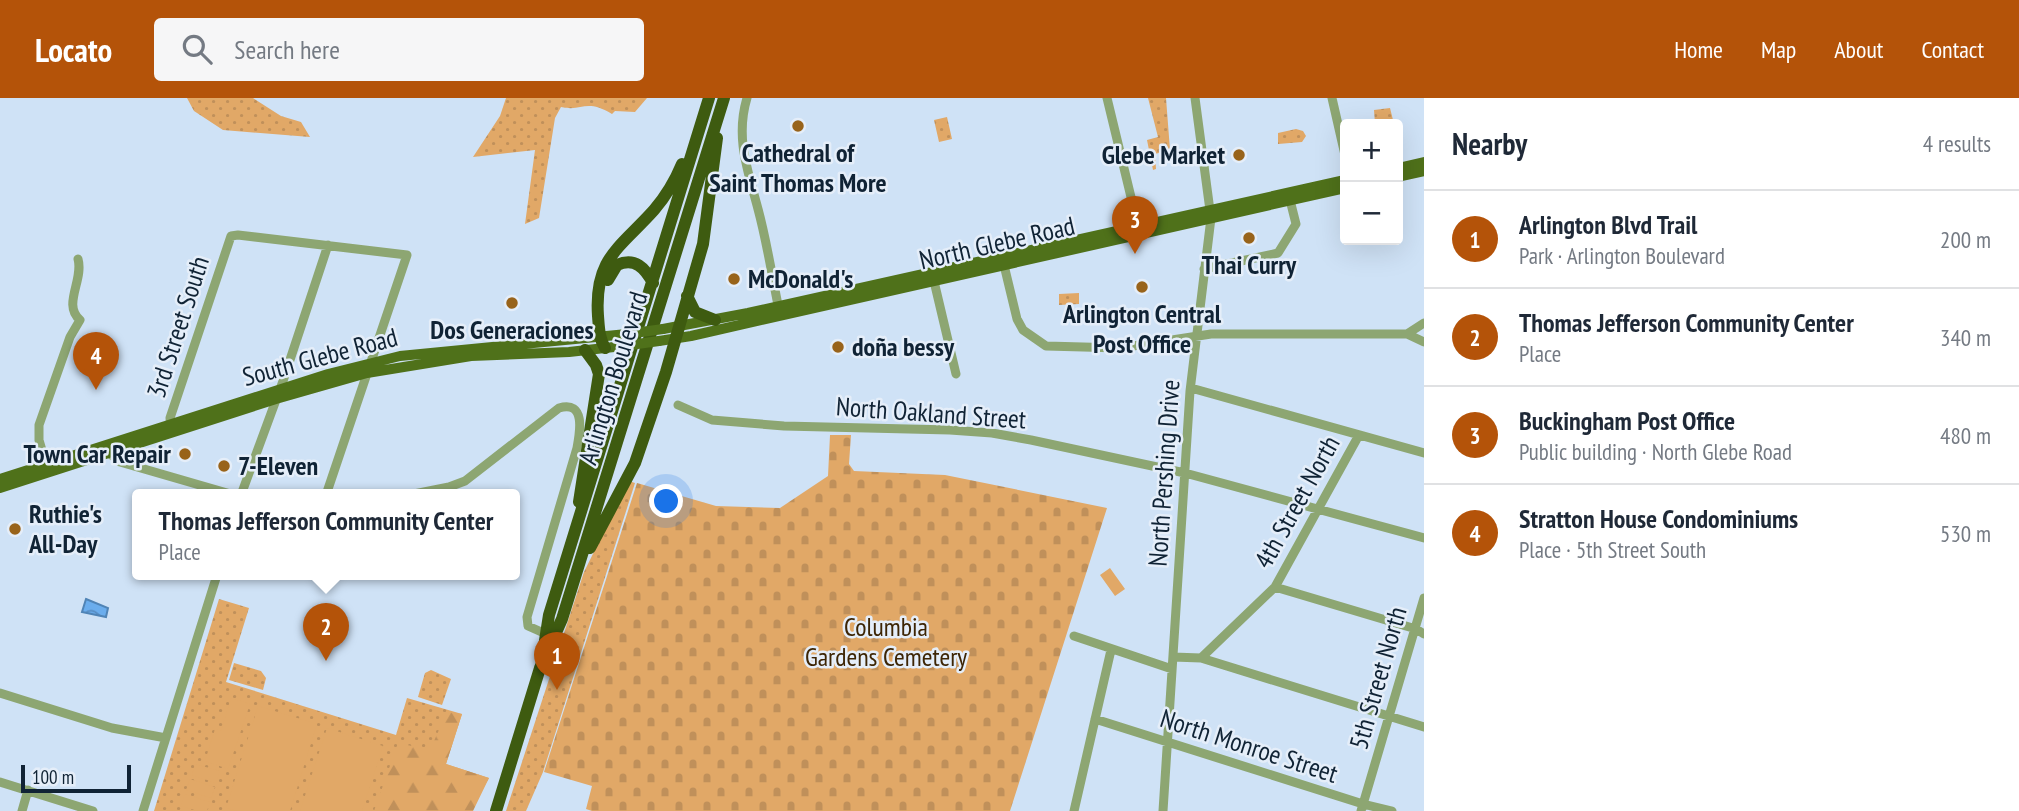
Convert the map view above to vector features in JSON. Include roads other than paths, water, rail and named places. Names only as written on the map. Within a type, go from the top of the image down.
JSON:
[{"type":"highway","name":"Arlington Boulevard","points":[[496,811],[540,668],[550,615],[709,98]]},
{"type":"highway","name":"Arlington Boulevard","points":[[540,668],[562,620],[722,104]]},
{"type":"highway","points":[[576,573],[635,463],[677,332],[705,236],[722,104]]},
{"type":"highway","points":[[604,340],[599,293],[607,263],[620,243],[670,190],[705,112]]},
{"type":"highway","points":[[604,340],[606,295],[614,267],[627,261],[637,264],[646,270],[653,283]]},
{"type":"highway","points":[[687,296],[695,312],[715,320]]},
{"type":"highway","points":[[575,533],[599,374],[585,350]]},
{"type":"main road","points":[[1403,167],[1424,162]]},
{"type":"main road","points":[[1403,176],[1424,171]]},
{"type":"main road","name":"North Glebe Road","points":[[663,329],[677,332],[779,310],[1211,214],[1340,181]]},
{"type":"main road","name":"North Glebe Road","points":[[1289,196],[1340,189]]},
{"type":"main road","name":"North Glebe Road","points":[[1003,260],[1138,226],[1211,214]]},
{"type":"main road","name":"North Glebe Road","points":[[659,341],[677,332],[715,320],[779,310]]},
{"type":"main road","name":"South Glebe Road","points":[[0,488],[47,469],[400,356],[541,348],[663,329]]},
{"type":"main road","name":"South Glebe Road","points":[[541,348],[585,350],[604,340],[622,346],[659,341]]},
{"type":"main road","name":"South Glebe Road","points":[[0,479],[108,453],[170,429]]},
{"type":"street","points":[[747,98],[741,123],[743,150],[759,210],[779,310]]},
{"type":"street","points":[[1107,98],[1138,226]]},
{"type":"street","name":"North Pershing Drive","points":[[1163,811],[1191,388],[1211,214],[1195,98]]},
{"type":"street","points":[[1332,98],[1340,133]]},
{"type":"street","points":[[1204,269],[1278,253],[1296,224],[1289,196]]},
{"type":"street","name":"3rd Street South","points":[[170,429],[170,418],[231,236],[238,234],[328,245]]},
{"type":"street","points":[[243,489],[328,245],[407,256],[328,489]]},
{"type":"street","points":[[47,469],[38,433],[70,337],[80,320],[72,309],[80,273],[78,260]]},
{"type":"street","points":[[1003,260],[1017,319],[1023,330],[1046,346],[1120,348],[1196,336],[1406,334],[1424,342]]},
{"type":"street","points":[[932,276],[956,374]]},
{"type":"street","points":[[1406,334],[1424,323]]},
{"type":"street","points":[[1191,388],[1424,453]]},
{"type":"street","name":"North Oakland Street","points":[[678,405],[712,420],[784,426],[992,433],[1185,472],[1424,538]]},
{"type":"street","name":"Arlington Boulevard","points":[[439,489],[465,481],[559,408],[566,406],[575,410],[580,420],[580,431],[566,490],[527,617],[528,626],[546,634]]},
{"type":"street","name":"4th Street North","points":[[1200,658],[1275,587],[1359,435]]},
{"type":"street","points":[[108,453],[120,462],[213,489]]},
{"type":"street","points":[[143,811],[215,580]]},
{"type":"street","points":[[1275,587],[1420,632]]},
{"type":"street","name":"5th Street North","points":[[1362,808],[1389,716],[1420,632],[1424,598]]},
{"type":"street","points":[[1074,636],[1172,669]]},
{"type":"street","points":[[1074,811],[1111,650]]},
{"type":"street","points":[[1173,657],[1200,658],[1424,727]]},
{"type":"street","points":[[0,693],[113,728],[166,738]]},
{"type":"street","name":"North Monroe Street","points":[[1095,719],[1362,808],[1392,811]]},
{"type":"street","points":[[0,782],[93,811]]},
{"type":"street","points":[[22,811],[29,790]]},
{"type":"water","points":[[86,599],[108,608],[106,617],[82,612]]},
{"type":"place","name":"Cathedral of Saint Thomas More","points":[[798,126]]},
{"type":"place","name":"Glebe Market","points":[[1239,155]]},
{"type":"place","name":"Thai Curry","points":[[1249,238]]},
{"type":"place","name":"Buckingham Post Office","points":[[1135,254]]},
{"type":"place","name":"McDonald's","points":[[734,279]]},
{"type":"place","name":"Arlington Central Post Office","points":[[1142,287]]},
{"type":"place","name":"Dos Generaciones","points":[[512,303]]},
{"type":"place","name":"doña bessy","points":[[838,347]]},
{"type":"place","name":"Stratton House Condominiums","points":[[96,390]]},
{"type":"place","name":"Town Car Repair","points":[[185,454]]},
{"type":"place","name":"7-Eleven","points":[[224,466]]},
{"type":"place","name":"Ruthie's All-Day","points":[[15,529]]},
{"type":"place","name":"Thomas Jefferson Community Center","points":[[326,661]]},
{"type":"place","name":"Arlington Blvd Trail","points":[[557,690]]},
{"type":"park label","name":"Columbia Gardens Cemetery","points":[[886,642]]}]
